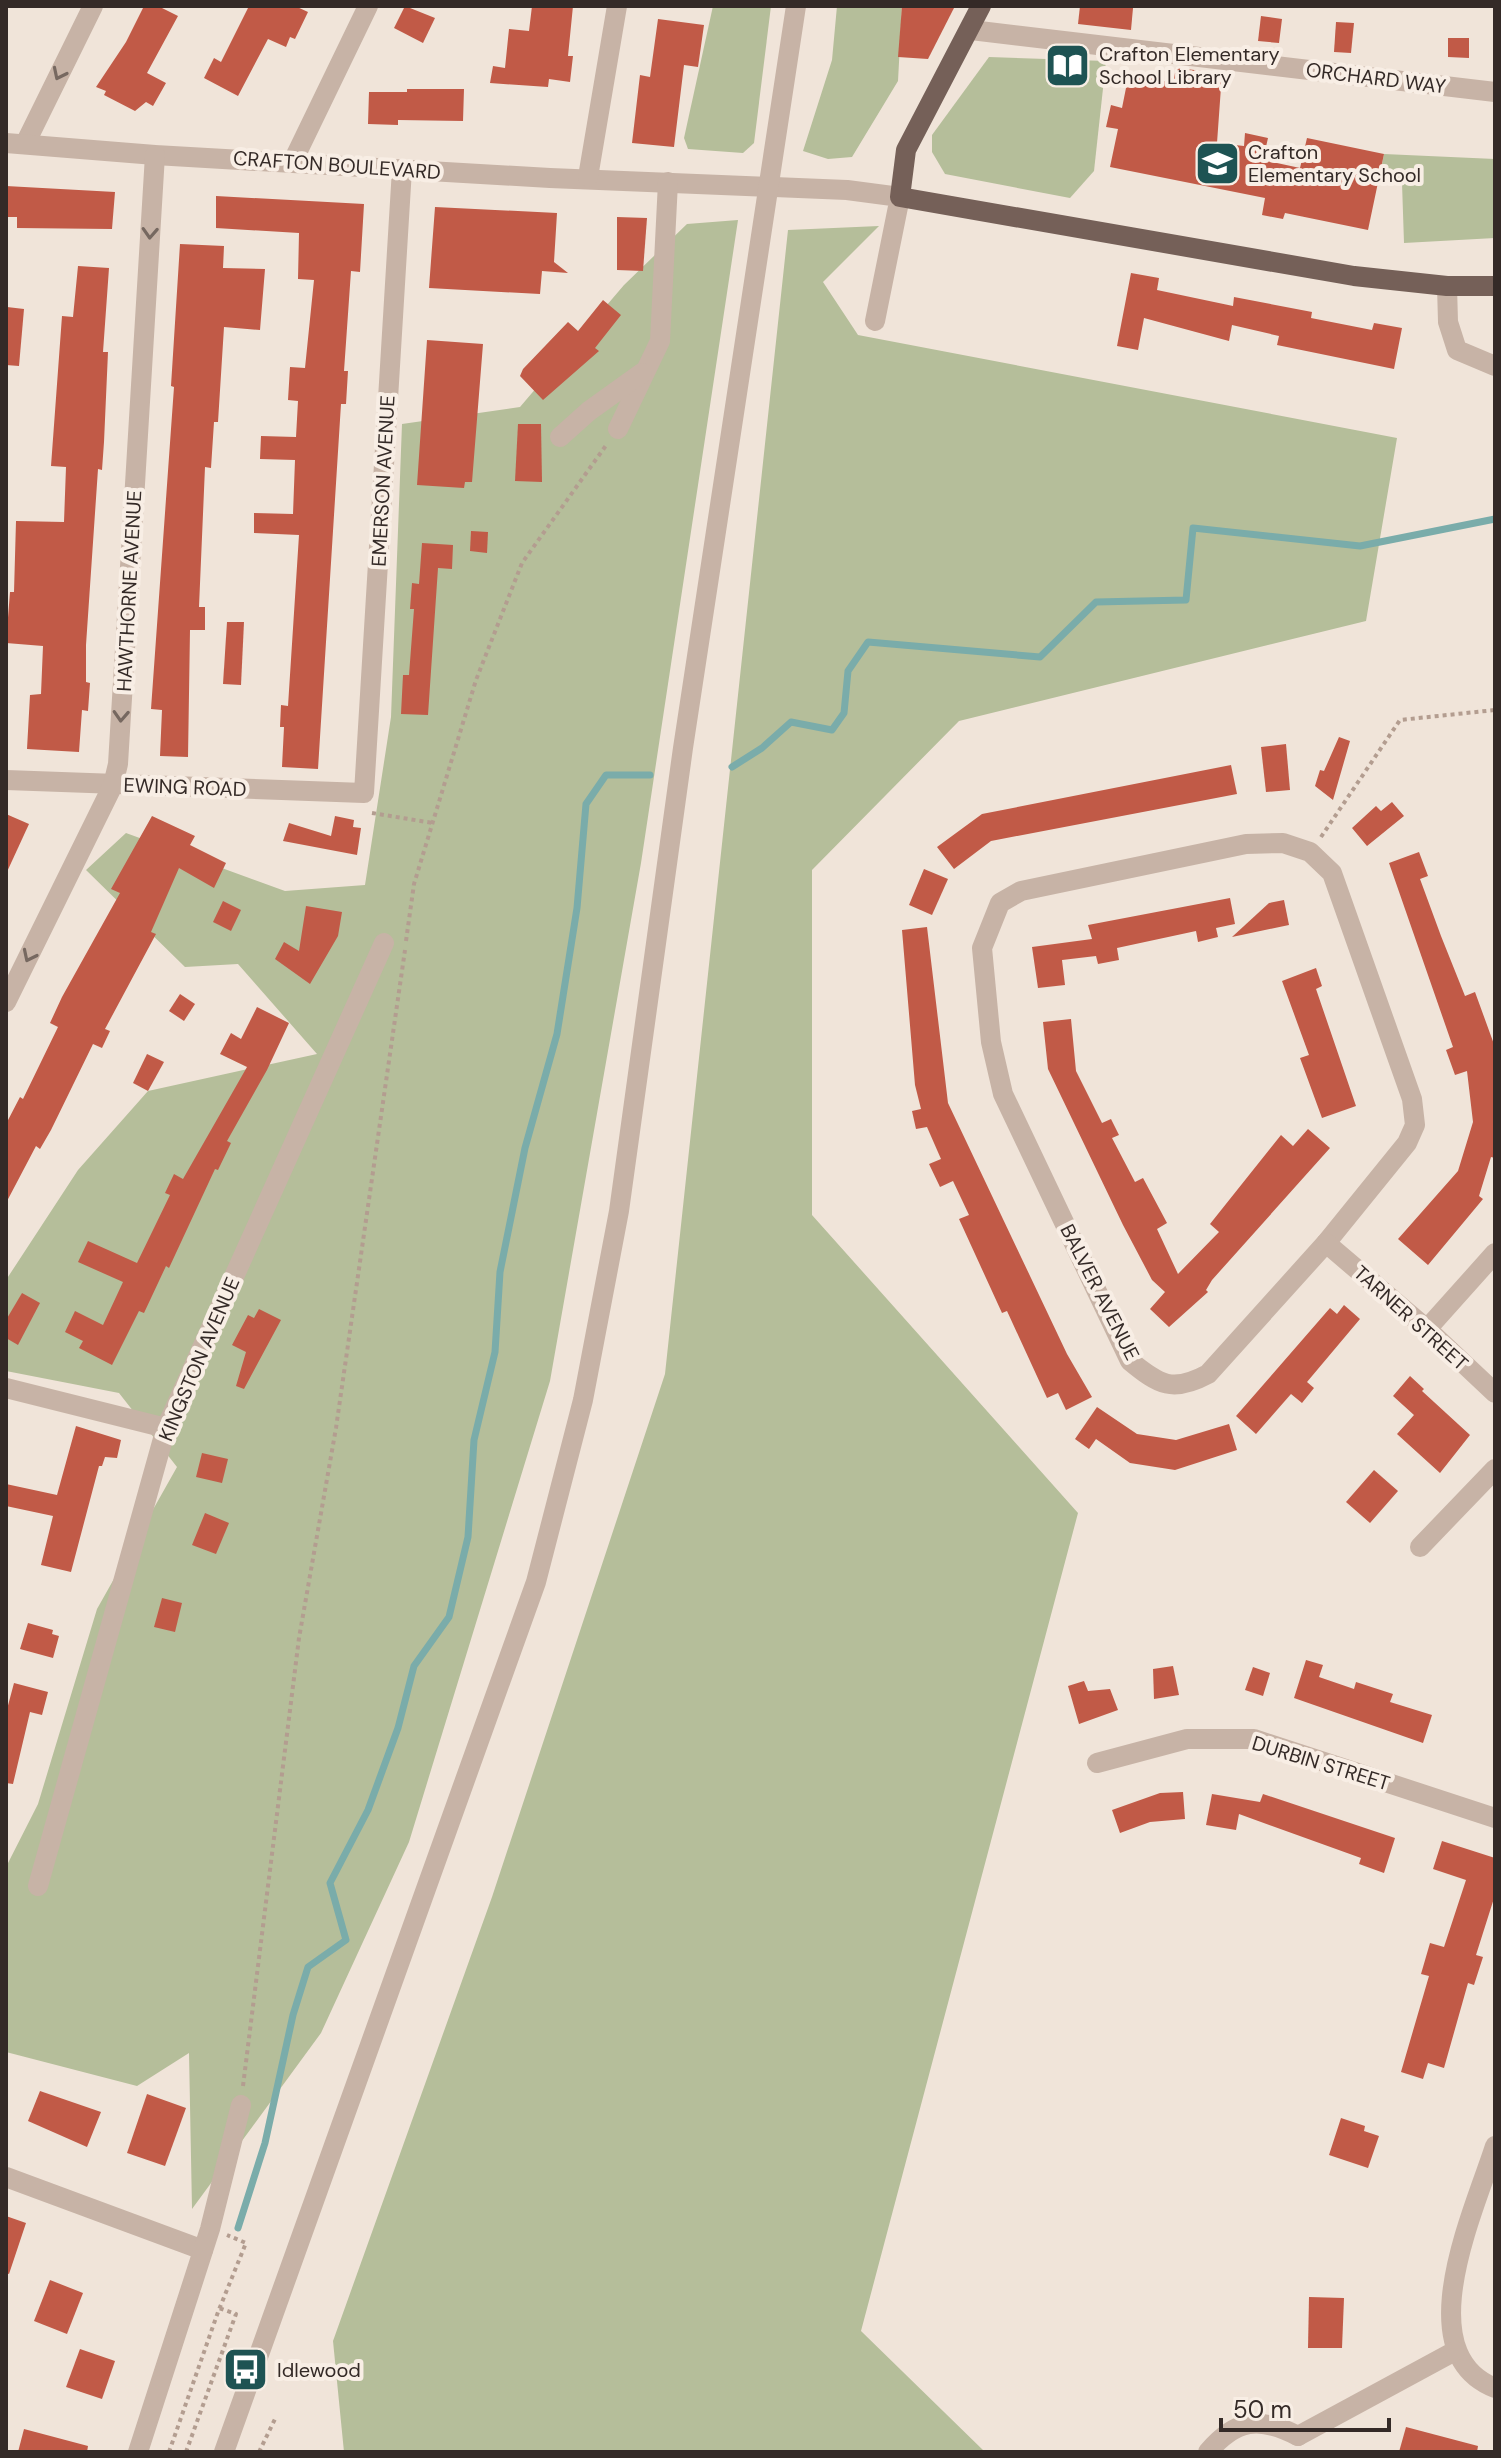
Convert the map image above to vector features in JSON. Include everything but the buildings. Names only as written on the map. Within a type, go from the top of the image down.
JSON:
[{"type":"main road","points":[[981,6],[906,150],[900,197],[1354,276],[1447,286],[1495,286]]},
{"type":"street","points":[[16,142],[93,6]]},
{"type":"street","points":[[293,161],[368,6]]},
{"type":"street","points":[[588,177],[617,6]]},
{"type":"street","points":[[224,2452],[536,1582],[583,1400],[619,1211],[683,748],[796,6]]},
{"type":"street","name":"ORCHARD WAY","points":[[971,30],[1495,92]]},
{"type":"street","name":"CRAFTON BOULEVARD","points":[[16,142],[155,155],[847,190],[900,197]]},
{"type":"street","name":"HAWTHORNE AVENUE","points":[[6,1002],[113,785],[118,764],[155,155]]},
{"type":"street","name":"EMERSON AVENUE","points":[[364,803],[402,169]]},
{"type":"street","points":[[618,429],[660,341],[668,182]]},
{"type":"street","points":[[875,321],[900,197]]},
{"type":"street","points":[[1447,286],[1448,322],[1457,350],[1495,366]]},
{"type":"street","points":[[560,437],[589,411],[646,371]]},
{"type":"street","name":"EWING ROAD","points":[[6,780],[364,803]]},
{"type":"street","name":"BALVER AVENUE","points":[[1283,843],[1310,852],[1332,873],[1412,1099],[1415,1125],[1407,1143],[1326,1243],[1208,1374],[1185,1386],[1155,1381],[1130,1361],[1003,1094],[991,1042],[982,948],[1000,903],[1021,891],[1246,844],[1283,843]]},
{"type":"street","name":"KINGSTON AVENUE","points":[[38,1886],[166,1428],[384,943]]},
{"type":"street","name":"TARNER STREET","points":[[1326,1243],[1427,1329],[1495,1393]]},
{"type":"street","points":[[1427,1329],[1495,1253]]},
{"type":"street","points":[[6,1388],[166,1428]]},
{"type":"street","points":[[1420,1547],[1495,1469]]},
{"type":"street","name":"DURBIN STREET","points":[[1097,1763],[1187,1739],[1254,1739],[1495,1818]]},
{"type":"street","points":[[138,2452],[210,2229],[241,2105]]},
{"type":"street","points":[[1495,2146],[1449,2287],[1455,2351],[1476,2380],[1495,2388]]},
{"type":"street","points":[[6,2177],[203,2250]]},
{"type":"street","points":[[1208,2452],[1227,2430],[1250,2424],[1274,2424],[1298,2444],[1455,2351]]},
{"type":"path","points":[[241,2105],[299,1638],[336,1428],[414,884],[476,680],[522,563],[618,429]]},
{"type":"path","points":[[1310,852],[1400,720],[1495,710]]},
{"type":"path","points":[[364,803],[433,823]]},
{"type":"path","points":[[169,2452],[219,2308],[246,2243],[210,2229]]},
{"type":"path","points":[[186,2452],[236,2314],[219,2308]]},
{"type":"path","points":[[259,2452],[275,2419]]},
{"type":"green space","points":[[713,6],[771,6],[754,143],[743,153],[688,149],[684,138]]},
{"type":"green space","points":[[837,6],[902,6],[898,81],[852,157],[828,159],[803,151],[832,60]]},
{"type":"green space","points":[[989,57],[1106,61],[1094,171],[1070,198],[945,174],[932,152],[932,135]]},
{"type":"green space","points":[[1384,154],[1495,159],[1495,238],[1404,243],[1402,183],[1379,179]]},
{"type":"green space","points":[[738,220],[641,863],[550,1381],[409,1842],[321,2033],[192,2209],[189,2053],[137,2086],[6,2052],[6,1867],[38,1804],[97,1609],[177,1467],[119,1393],[6,1371],[6,1280],[78,1170],[148,1091],[317,1054],[238,964],[185,967],[86,870],[126,833],[285,891],[365,885],[391,717],[402,424],[520,407],[624,285],[687,224]]},
{"type":"green space","points":[[879,226],[823,282],[858,335],[1397,438],[1366,621],[959,721],[812,870],[812,1215],[1078,1513],[861,2331],[985,2452],[344,2452],[333,2341],[492,1897],[665,1374],[788,230]]},
{"type":"waterway","points":[[732,767],[762,748],[791,722],[832,730],[844,713],[848,671],[868,642],[1040,657],[1096,602],[1186,600],[1193,528],[1360,546],[1495,519]]},
{"type":"waterway","points":[[238,2228],[265,2143],[293,2015],[308,1967],[346,1940],[330,1883],[368,1810],[398,1728],[414,1666],[449,1617],[468,1537],[474,1440],[495,1352],[500,1272],[525,1148],[557,1034],[577,908],[586,804],[606,775],[650,775]]},
{"type":"place","name":"Crafton Elementary School Library","points":[[1068,65]]},
{"type":"place","name":"Crafton Elementary School","points":[[1217,163]]},
{"type":"place","name":"Idlewood","points":[[246,2370]]}]
